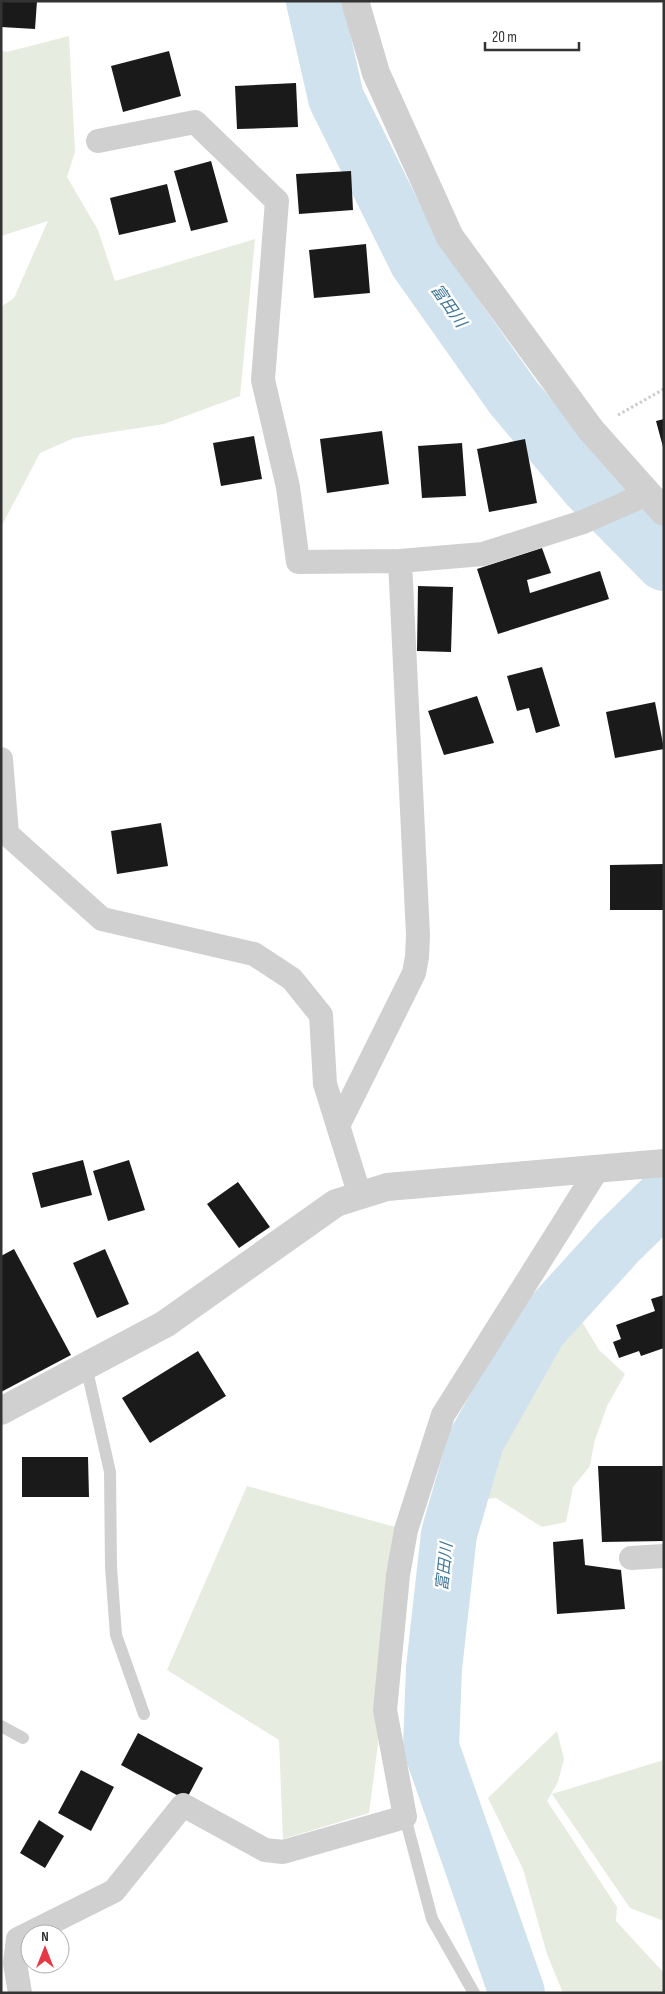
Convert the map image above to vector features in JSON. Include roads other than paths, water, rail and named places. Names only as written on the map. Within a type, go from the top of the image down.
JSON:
[{"type":"street","points":[[98,141],[196,122],[277,201],[263,380],[288,487],[298,562],[400,561],[483,554],[647,503],[591,430],[450,237],[376,73],[355,1]]},
{"type":"street","points":[[338,1126],[414,973],[417,957],[418,935],[400,561]]},
{"type":"street","points":[[1,759],[7,834],[102,919],[164,935],[254,954],[292,979],[320,1014],[325,1084],[360,1196]]},
{"type":"street","points":[[1,1411],[165,1324],[336,1203],[387,1188],[655,1164]]},
{"type":"street","points":[[20,1993],[15,1963],[18,1939],[114,1891],[183,1805],[265,1850],[283,1852],[405,1817],[385,1710],[398,1575],[406,1530],[443,1415],[597,1170]]},
{"type":"street","points":[[631,1558],[664,1556]]},
{"type":"lane","points":[[86,1366],[110,1472],[116,1635],[144,1714]]},
{"type":"lane","points":[[1,1726],[23,1738]]},
{"type":"lane","points":[[405,1817],[432,1919],[474,1993]]},
{"type":"waterway","name":"富田川","points":[[314,1],[336,98],[417,261],[513,397],[587,485],[664,563]]},
{"type":"waterway","name":"富田川","points":[[517,1993],[431,1747],[434,1668],[449,1534],[476,1441],[539,1329],[619,1241],[664,1197]]}]
